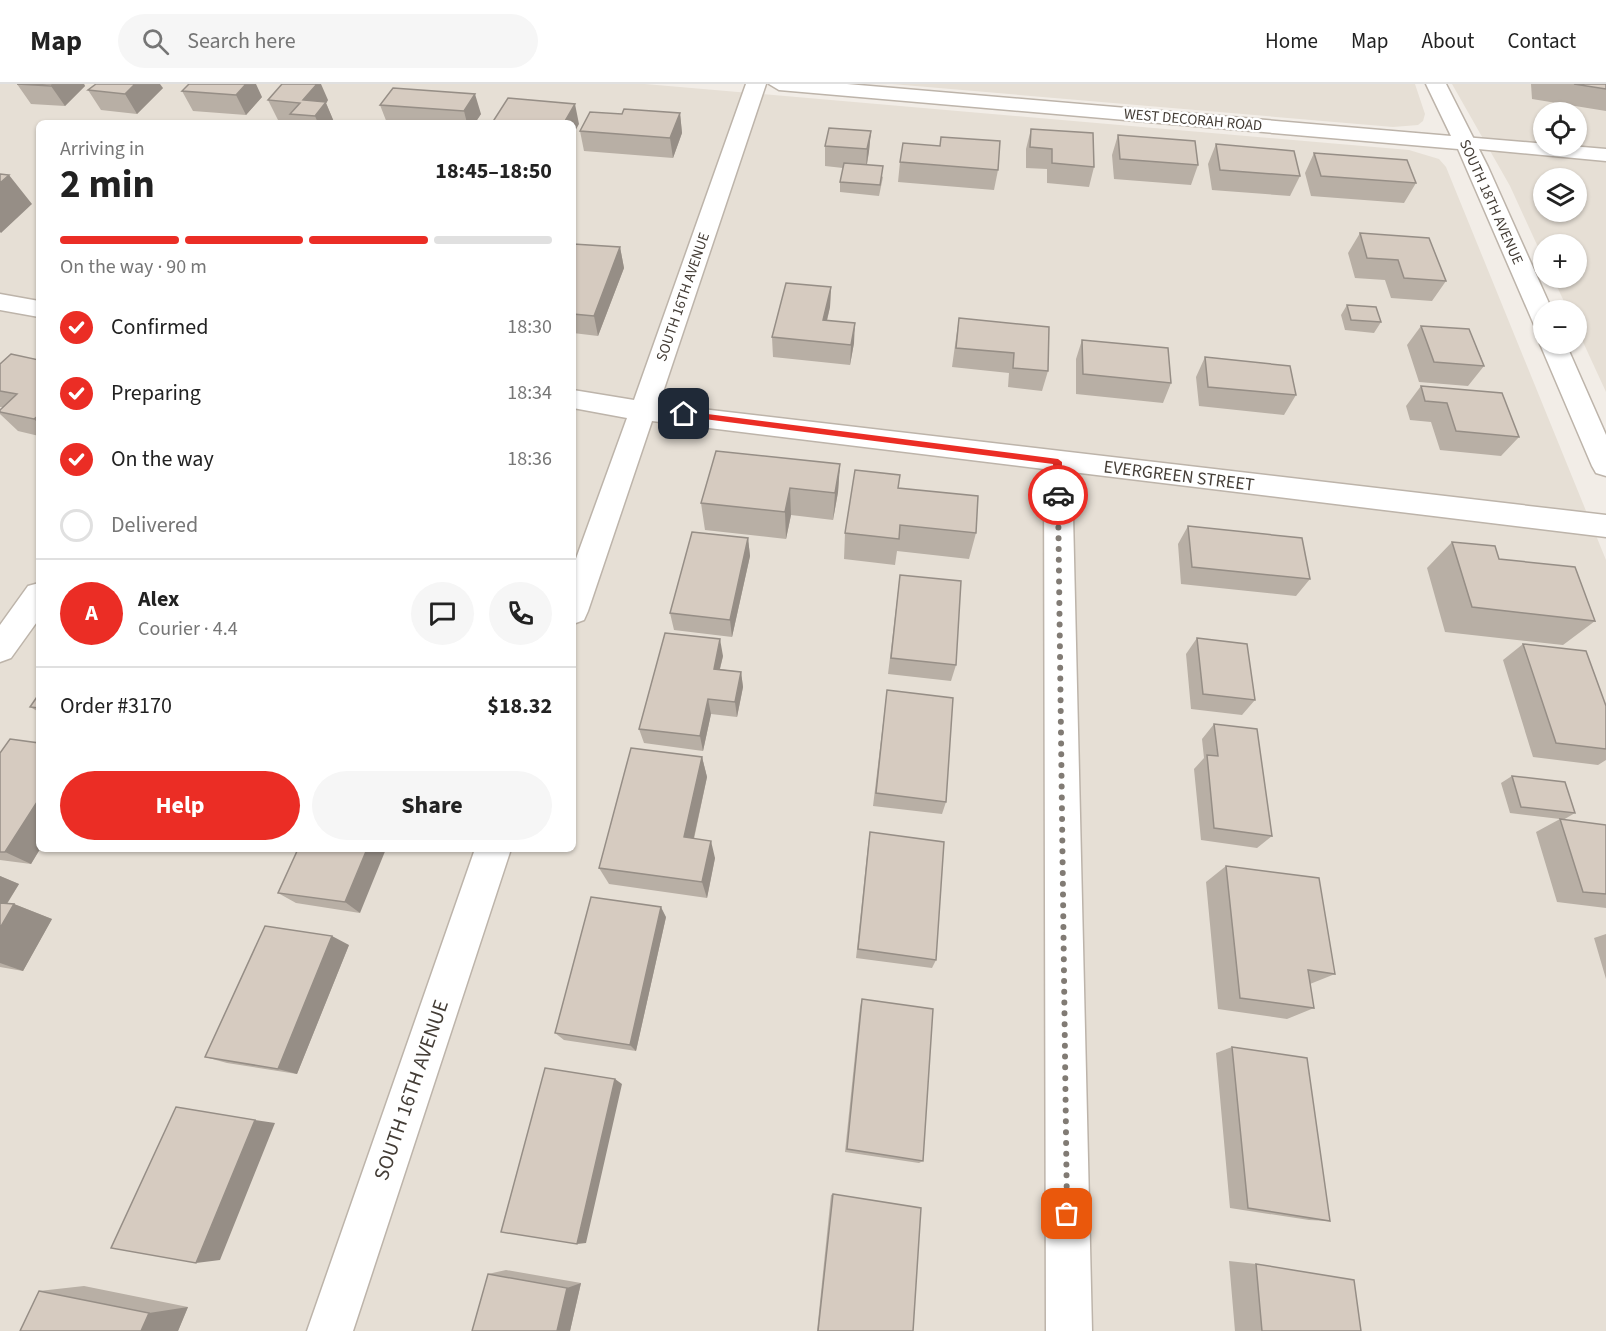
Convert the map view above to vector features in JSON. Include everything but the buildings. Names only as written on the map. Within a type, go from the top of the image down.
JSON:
[{"type":"street","name":"SOUTH 16TH AVENUE","points":[[576,602],[642,411],[655,381],[756,84]]},
{"type":"street","name":"WEST DECORAH ROAD","points":[[779,84],[1606,155]]},
{"type":"street","name":"SOUTH 18TH AVENUE","points":[[1436,84],[1535,300]]},
{"type":"street","points":[[0,302],[36,308]]},
{"type":"street","points":[[1557,354],[1606,466]]},
{"type":"street","name":"EVERGREEN STREET","points":[[576,400],[642,411],[1606,526]]},
{"type":"street","points":[[1058,462],[1069,1331]]},
{"type":"street","points":[[0,648],[36,598]]},
{"type":"street","name":"SOUTH 16TH AVENUE","points":[[330,1331],[492,852]]},
{"type":"shaded area","points":[[0,84],[645,84],[1409,150],[1439,159],[1446,167],[1606,560],[1606,1331],[0,1331]]},
{"type":"shaded area","points":[[892,84],[1415,84],[1425,114],[1423,121],[1418,125],[1393,127]]},
{"type":"shaded area","points":[[1452,84],[1606,84],[1606,392],[1587,351],[1587,300],[1563,300],[1558,288],[1587,288],[1587,234],[1533,234],[1533,236],[1510,186]]},
{"type":"way so far","points":[[1058,495],[1067,1214]]},
{"type":"route","points":[[684,414],[1058,462],[1058,495]]}]
